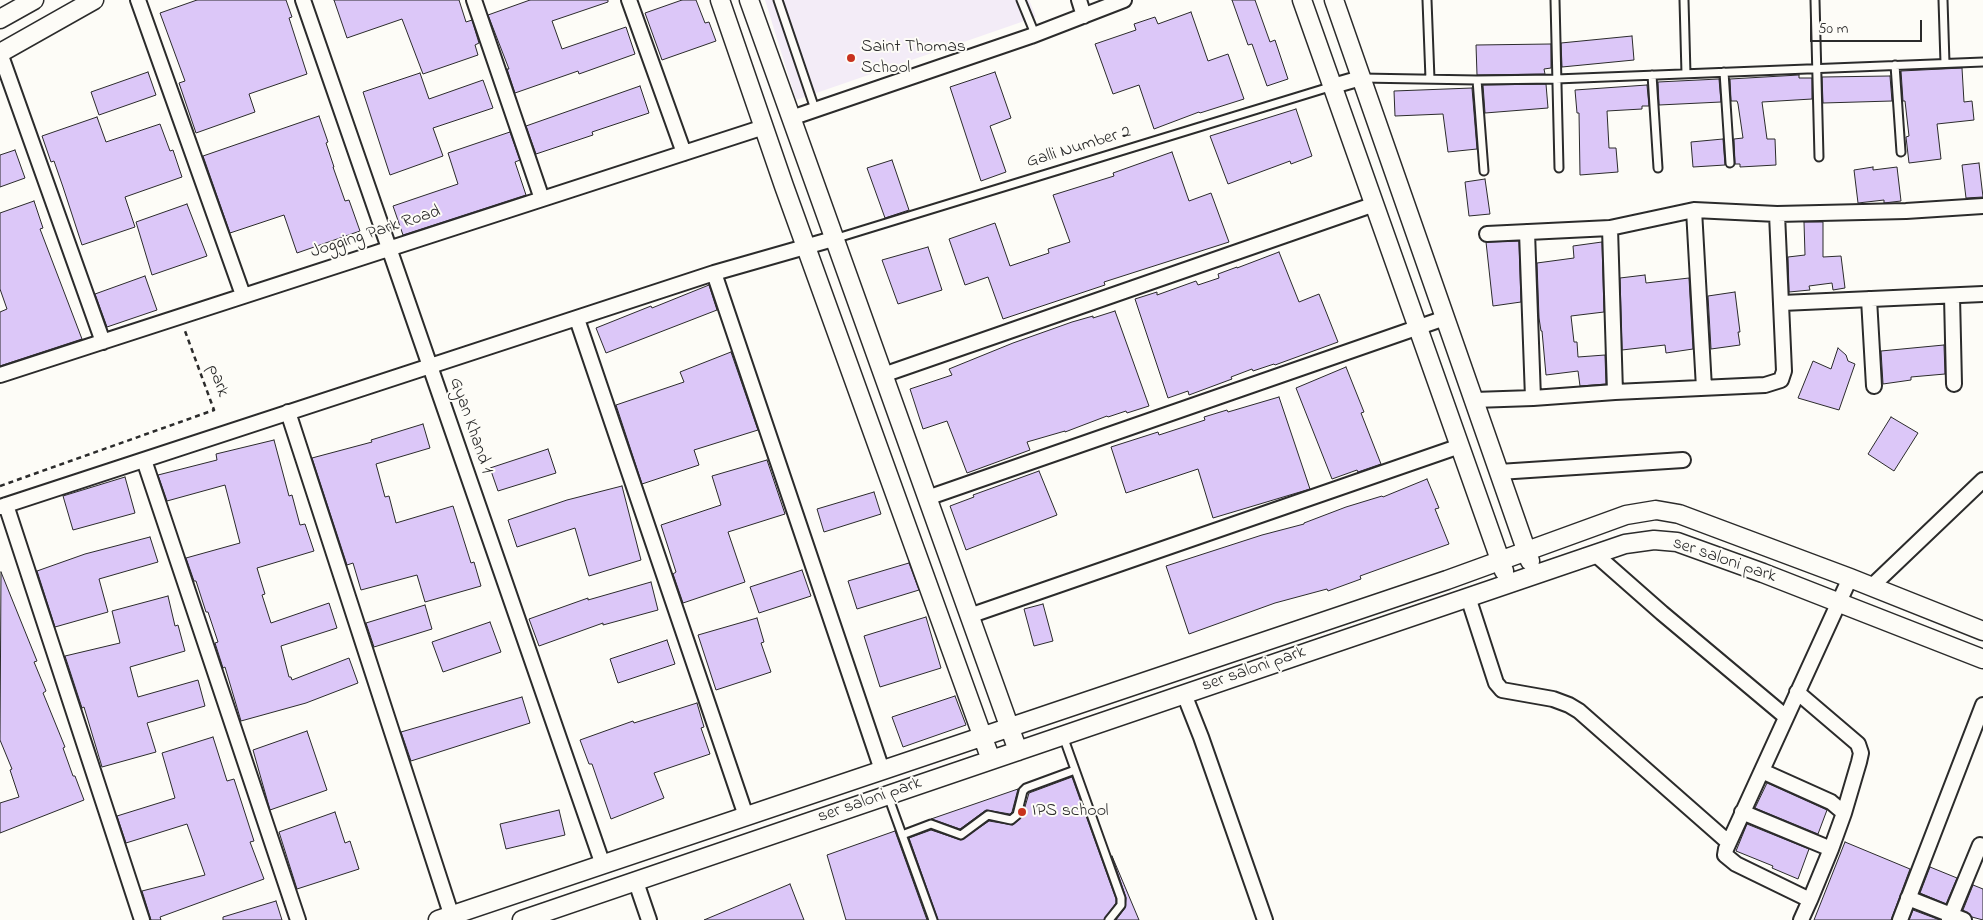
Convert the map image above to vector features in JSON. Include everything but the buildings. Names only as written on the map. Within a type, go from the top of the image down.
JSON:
[{"type":"street","points":[[0,19],[34,0]]},
{"type":"street","points":[[94,0],[0,53],[103,342]]},
{"type":"street","points":[[138,0],[243,295]]},
{"type":"street","name":"Gyan Khand 1","points":[[303,0],[603,865]]},
{"type":"street","points":[[474,0],[542,199]]},
{"type":"street","points":[[629,0],[684,153]]},
{"type":"street","points":[[720,0],[991,760]]},
{"type":"street","points":[[748,0],[1018,751]]},
{"type":"street","points":[[1079,0],[1084,16]]},
{"type":"street","points":[[791,118],[1035,34],[1124,0]]},
{"type":"street","points":[[1302,0],[1508,584]]},
{"type":"street","points":[[1334,0],[1534,575]]},
{"type":"street","points":[[1333,86],[1361,78]]},
{"type":"street","name":"Jogging Park Road","points":[[0,375],[764,127]]},
{"type":"street","points":[[883,375],[1375,204]]},
{"type":"street","points":[[1487,234],[1610,228],[1694,210],[1777,214],[1906,211],[1983,206]]},
{"type":"street","points":[[1694,210],[1704,388]]},
{"type":"street","points":[[1474,400],[1765,385],[1781,380],[1784,371],[1777,214]]},
{"type":"street","points":[[1610,228],[1615,392]]},
{"type":"street","points":[[1527,232],[1533,398]]},
{"type":"street","points":[[142,920],[3,506],[714,273],[806,245],[833,239]]},
{"type":"street","points":[[714,273],[882,770]]},
{"type":"street","points":[[1782,303],[1983,294]]},
{"type":"street","points":[[1952,296],[1954,384]]},
{"type":"street","points":[[1869,299],[1874,386]]},
{"type":"street","points":[[927,498],[1445,318]]},
{"type":"street","points":[[577,319],[746,816]]},
{"type":"street","points":[[288,412],[448,918],[1500,560],[1626,515],[1656,510],[1679,514],[1850,578],[1983,631]]},
{"type":"street","points":[[969,616],[1460,446]]},
{"type":"street","points":[[144,460],[298,920]]},
{"type":"street","points":[[1499,472],[1683,460]]},
{"type":"street","points":[[1872,587],[1983,480]]},
{"type":"street","name":"ser saloni park","points":[[522,920],[1625,544],[1654,540],[1677,542],[1838,602],[1983,660]]},
{"type":"street","points":[[1595,554],[1786,717]]},
{"type":"street","points":[[1810,900],[1729,860],[1725,855],[1728,842],[1850,578]]},
{"type":"street","points":[[1468,597],[1496,683],[1502,690],[1553,699],[1569,704],[1728,842]]},
{"type":"street","points":[[1798,692],[1858,744],[1861,753],[1832,849],[1801,920]]},
{"type":"street","points":[[1184,694],[1264,920]]},
{"type":"street","points":[[1900,920],[1979,725],[1983,704]]},
{"type":"street","points":[[1762,770],[1830,802],[1844,813]]},
{"type":"street","points":[[1742,812],[1832,849]]},
{"type":"street","points":[[1908,898],[1955,918],[1980,845]]},
{"type":"street","points":[[636,882],[649,920]]},
{"type":"lane","points":[[778,0],[815,109]]},
{"type":"lane","points":[[1021,0],[1035,34]]},
{"type":"lane","points":[[1427,0],[1430,79]]},
{"type":"lane","points":[[1555,0],[1559,168]]},
{"type":"lane","points":[[1684,0],[1686,74]]},
{"type":"lane","points":[[1815,0],[1815,67],[1819,157]]},
{"type":"lane","points":[[1943,0],[1945,63]]},
{"type":"lane","points":[[1361,78],[1556,79],[1815,67],[1983,62]]},
{"type":"lane","points":[[1895,66],[1901,152]]},
{"type":"lane","points":[[1724,72],[1730,163]]},
{"type":"lane","points":[[1652,76],[1658,168]]},
{"type":"lane","points":[[1477,80],[1484,170]]},
{"type":"lane","name":"Galli Number 2","points":[[833,239],[1333,86]]},
{"type":"lane","points":[[1063,736],[1121,898],[1121,905],[1109,920]]},
{"type":"lane","points":[[902,836],[931,824],[961,835],[982,817],[988,815],[1011,820],[1015,818],[1023,791],[1026,788],[1075,770]]},
{"type":"lane","points":[[888,796],[933,920]]},
{"type":"path","name":"park","points":[[0,486],[214,410],[186,331],[176,334]]},
{"type":"shaded area","name":"Saint Thomas School","points":[[765,0],[1029,0],[1036,17],[796,100]]},
{"type":"place","name":"Saint Thomas School","points":[[851,58]]},
{"type":"place","name":"IPS school","points":[[1022,812]]}]
